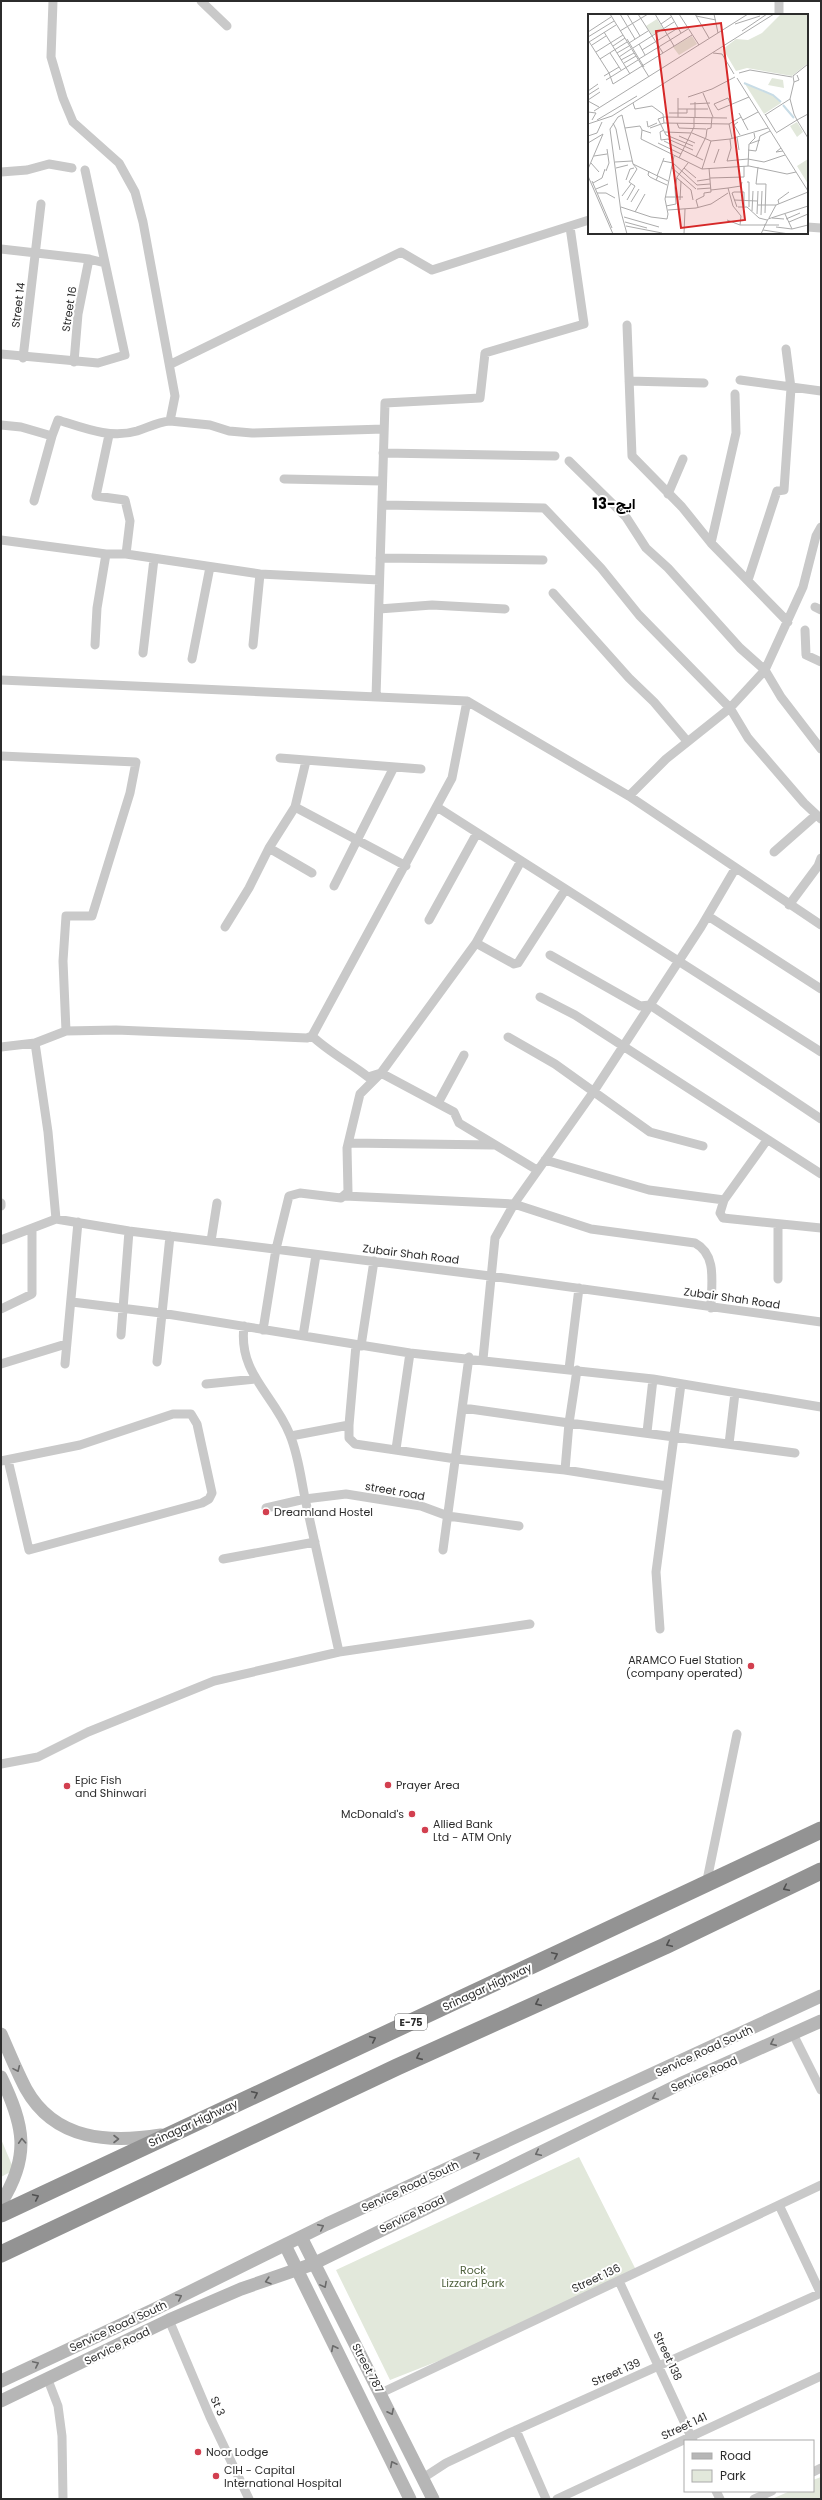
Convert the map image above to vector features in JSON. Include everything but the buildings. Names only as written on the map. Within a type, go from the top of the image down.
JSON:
[{"type":"highway","name":"Srinagar Highway","points":[[1,2214],[821,1830]]},
{"type":"highway","points":[[1,2254],[397,2067],[665,1946],[821,1871]]},
{"type":"main road","name":"Service Road South","points":[[1,2381],[153,2310],[301,2237],[821,1996]]},
{"type":"main road","name":"Service Road","points":[[1,2401],[48,2380],[164,2323],[241,2289],[313,2264],[673,2088],[821,2021]]},
{"type":"main road","points":[[1,2034],[27,2090],[51,2117],[90,2138],[118,2139],[170,2134]]},
{"type":"main road","points":[[1,2077],[18,2120],[22,2146],[15,2179],[1,2203]]},
{"type":"main road","name":"Street 787","points":[[301,2237],[313,2264],[382,2393],[433,2499]]},
{"type":"main road","name":"Street 787","points":[[285,2245],[296,2271],[410,2499]]},
{"type":"main road","points":[[153,2310],[164,2323]]},
{"type":"main road","points":[[121,2324],[129,2340]]},
{"type":"street","points":[[53,1],[51,57],[63,98],[73,122],[119,163],[135,192],[143,222],[175,396],[170,421]]},
{"type":"street","points":[[201,1],[227,26]]},
{"type":"street","points":[[779,1],[779,14]]},
{"type":"street","points":[[1,172],[27,170],[49,164],[72,168]]},
{"type":"street","points":[[1,354],[23,358],[98,364],[125,355],[85,170]]},
{"type":"street","name":"Street 14","points":[[23,358],[41,204]]},
{"type":"street","points":[[170,364],[401,252],[432,270],[588,220]]},
{"type":"street","points":[[376,697],[385,403],[480,398],[485,353],[584,324],[570,227]]},
{"type":"street","points":[[808,227],[821,228]]},
{"type":"street","points":[[1,249],[36,255],[89,259],[105,263]]},
{"type":"street","name":"Street 16","points":[[74,362],[78,314],[89,259]]},
{"type":"street","points":[[627,325],[632,456],[711,543],[788,622]]},
{"type":"street","points":[[748,580],[777,491],[784,490],[790,388],[786,349]]},
{"type":"street","points":[[740,380],[821,391]]},
{"type":"street","points":[[629,381],[704,383]]},
{"type":"street","points":[[711,543],[729,470],[736,433],[735,394]]},
{"type":"street","points":[[34,501],[52,436],[58,420],[109,435],[136,431],[159,422],[170,421],[210,425],[229,431],[252,432],[384,429]]},
{"type":"street","points":[[1,425],[21,427],[52,436]]},
{"type":"street","points":[[109,435],[96,496],[125,500],[130,521],[126,554]]},
{"type":"street","points":[[383,452],[555,456]]},
{"type":"street","points":[[668,494],[683,459]]},
{"type":"street","points":[[569,461],[626,517],[646,548],[668,568],[740,648],[765,670],[781,698],[821,749]]},
{"type":"street","points":[[284,479],[382,481]]},
{"type":"street","points":[[382,504],[544,508],[601,568],[639,615],[730,708],[748,738],[818,817],[774,852]]},
{"type":"street","points":[[629,796],[666,759],[730,708],[765,670],[803,586],[817,550],[821,527]]},
{"type":"street","points":[[1,540],[106,554],[126,554],[260,574],[379,580]]},
{"type":"street","points":[[95,645],[97,608],[106,554]]},
{"type":"street","points":[[380,558],[543,560]]},
{"type":"street","points":[[143,653],[154,559]]},
{"type":"street","points":[[192,659],[210,567]]},
{"type":"street","points":[[253,645],[260,574]]},
{"type":"street","points":[[553,593],[629,678],[654,702],[687,742]]},
{"type":"street","points":[[379,609],[432,605],[505,609]]},
{"type":"street","points":[[805,630],[806,655],[821,662]]},
{"type":"street","points":[[1,680],[467,701],[629,796],[735,869],[821,925]]},
{"type":"street","points":[[1,1047],[35,1043],[66,1031],[116,1030],[307,1038],[312,1036],[406,866],[452,778],[467,701]]},
{"type":"street","points":[[1,756],[136,762],[130,793],[92,916],[66,916],[63,961],[66,1031]]},
{"type":"street","points":[[280,758],[421,769]]},
{"type":"street","points":[[225,927],[249,888],[269,848],[295,807],[306,761]]},
{"type":"street","points":[[334,886],[394,767]]},
{"type":"street","points":[[295,807],[406,866]]},
{"type":"street","points":[[437,807],[821,1052]]},
{"type":"street","points":[[429,920],[477,833]]},
{"type":"street","points":[[269,848],[312,873]]},
{"type":"street","points":[[345,1196],[348,1192],[349,1143],[360,1094],[380,1073],[476,943],[520,861]]},
{"type":"street","points":[[790,905],[820,864]]},
{"type":"street","points":[[483,1359],[490,1276],[495,1238],[514,1204],[594,1091],[679,961],[708,916],[735,869]]},
{"type":"street","points":[[476,943],[514,964],[518,963],[565,890]]},
{"type":"street","points":[[708,916],[821,989]]},
{"type":"street","points":[[550,954],[640,1006],[650,1005],[821,1119]]},
{"type":"street","points":[[540,997],[575,1016],[821,1174]]},
{"type":"street","points":[[312,1036],[325,1048],[348,1061],[368,1078],[380,1073]]},
{"type":"street","points":[[508,1037],[554,1064],[650,1132],[703,1146]]},
{"type":"street","points":[[1,1240],[32,1229],[56,1218],[48,1132],[35,1043]]},
{"type":"street","points":[[438,1104],[464,1055]]},
{"type":"street","points":[[380,1073],[454,1112],[459,1123],[537,1170]]},
{"type":"street","points":[[767,1140],[724,1200],[720,1213],[723,1218],[821,1228]]},
{"type":"street","points":[[349,1143],[495,1146]]},
{"type":"street","points":[[545,1160],[649,1190],[724,1200]]},
{"type":"street","points":[[263,1330],[276,1249],[289,1196],[300,1193],[341,1198],[345,1196],[514,1204],[591,1230],[695,1243],[705,1248],[710,1256],[711,1308]]},
{"type":"street","points":[[211,1241],[217,1202]]},
{"type":"street","name":"Zubair Shah Road","points":[[56,1218],[129,1231],[490,1276],[711,1308],[821,1322]]},
{"type":"street","points":[[65,1364],[66,1344],[72,1302],[78,1222]]},
{"type":"street","points":[[778,1224],[778,1279]]},
{"type":"street","points":[[1,1309],[32,1294],[32,1229]]},
{"type":"street","points":[[120,1335],[129,1231]]},
{"type":"street","points":[[157,1362],[170,1236]]},
{"type":"street","points":[[303,1336],[316,1255]]},
{"type":"street","points":[[374,1261],[359,1346],[349,1425],[349,1438],[355,1444],[456,1459],[565,1470],[667,1486]]},
{"type":"street","points":[[565,1470],[580,1288]]},
{"type":"street","points":[[72,1302],[123,1307],[359,1346],[469,1357],[653,1379],[821,1407]]},
{"type":"street","points":[[244,1326],[242,1346],[247,1364],[282,1417],[291,1436],[300,1470],[339,1652]]},
{"type":"street","points":[[1,1364],[66,1344]]},
{"type":"street","points":[[396,1449],[410,1352]]},
{"type":"street","points":[[443,1550],[469,1357]]},
{"type":"street","points":[[206,1384],[256,1379]]},
{"type":"street","points":[[647,1432],[653,1379]]},
{"type":"street","points":[[660,1629],[656,1572],[681,1384]]},
{"type":"street","points":[[729,1444],[735,1393]]},
{"type":"street","points":[[463,1408],[795,1453]]},
{"type":"street","points":[[173,1414],[191,1414],[197,1424],[212,1493],[209,1500],[202,1503],[29,1550],[5,1460],[80,1445],[173,1414]]},
{"type":"street","points":[[291,1436],[349,1425]]},
{"type":"street","name":"street road","points":[[266,1508],[305,1499],[346,1494],[421,1506],[448,1516],[519,1526]]},
{"type":"street","points":[[223,1559],[315,1542]]},
{"type":"street","points":[[1,1764],[38,1757],[88,1732],[214,1681],[339,1652],[530,1624]]},
{"type":"street","points":[[706,1885],[737,1734]]},
{"type":"street","points":[[793,2034],[821,2090]]},
{"type":"street","name":"Street 136","points":[[382,2393],[821,2185]]},
{"type":"street","points":[[779,2205],[821,2293]]},
{"type":"street","name":"Street 138","points":[[619,2281],[692,2438]]},
{"type":"street","name":"Street 139","points":[[423,2478],[446,2463],[516,2430],[821,2293]]},
{"type":"street","name":"St 3","points":[[164,2323],[249,2499]]},
{"type":"street","name":"Street 141","points":[[692,2438],[821,2376]]},
{"type":"street","points":[[48,2380],[58,2406],[62,2436],[63,2499]]},
{"type":"street","points":[[516,2430],[546,2499]]},
{"type":"street","name":"Street 141","points":[[557,2499],[684,2442]]},
{"type":"street","points":[[754,2499],[770,2492]]},
{"type":"green space","points":[[1,2139],[14,2170],[1,2177]]},
{"type":"green space","name":"Rock Lizzard Park","points":[[579,2157],[636,2270],[446,2358],[390,2380],[336,2270]]},
{"type":"green space","points":[[821,2477],[821,2499],[772,2499],[788,2492],[814,2492],[814,2480]]},
{"type":"place","name":"Dreamland Hostel","points":[[266,1512]]},
{"type":"place","name":"ARAMCO Fuel Station (company operated)","points":[[751,1666]]},
{"type":"place","name":"Prayer Area","points":[[388,1785]]},
{"type":"place","name":"Epic Fish and Shinwari","points":[[67,1786]]},
{"type":"place","name":"McDonald's","points":[[412,1814]]},
{"type":"place","name":"Allied Bank Ltd - ATM Only","points":[[425,1830]]},
{"type":"place","name":"Noor Lodge","points":[[198,2452]]},
{"type":"place","name":"CIH - Capital International Hospital","points":[[216,2476]]},
{"type":"district","name":"ایچ-13","points":[[614,503]]}]
